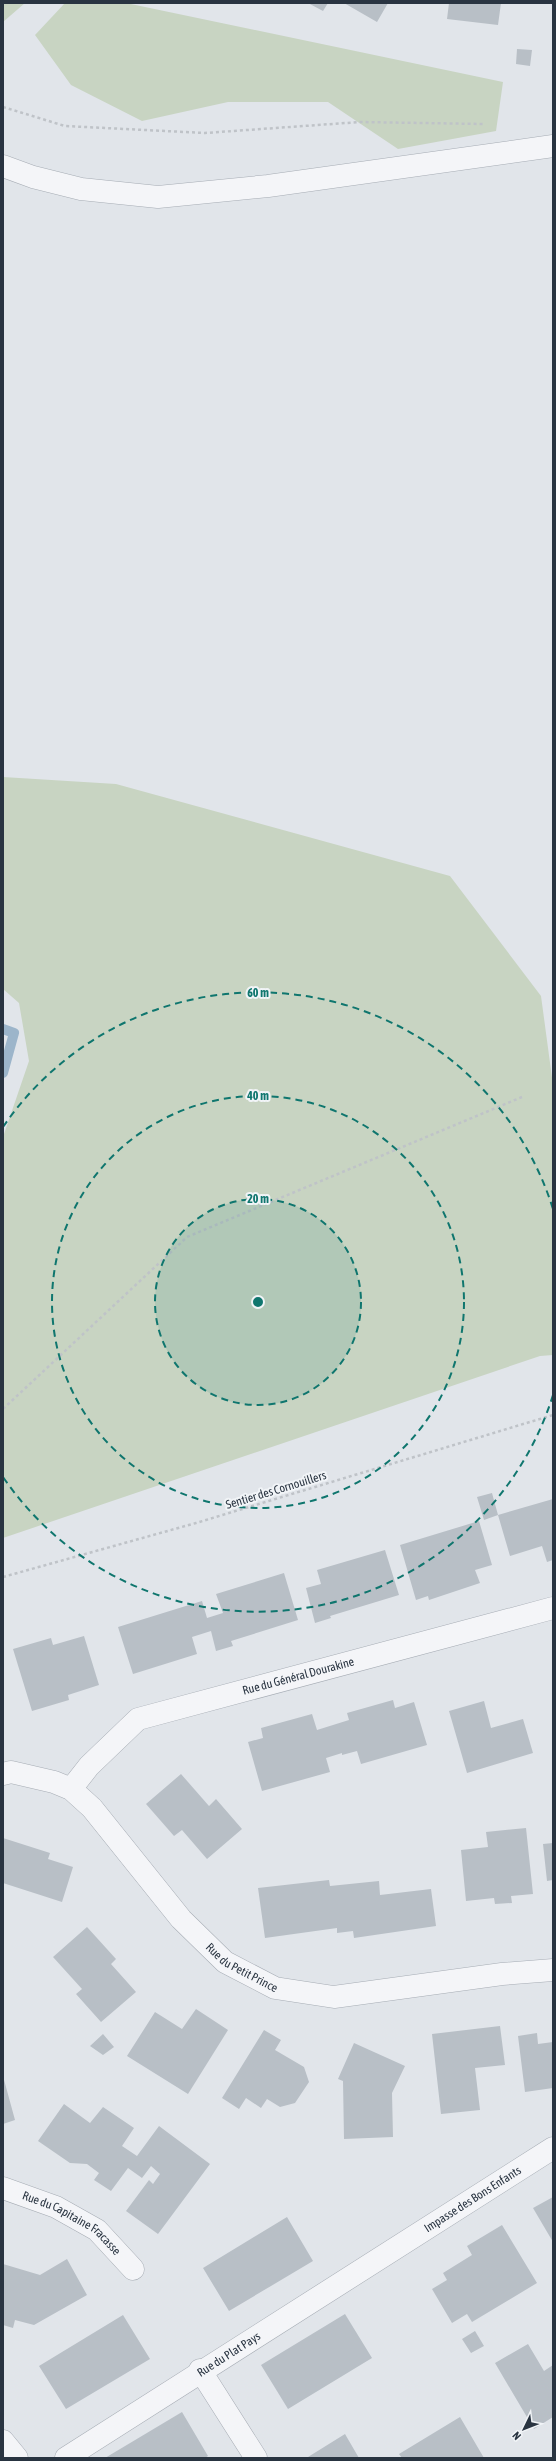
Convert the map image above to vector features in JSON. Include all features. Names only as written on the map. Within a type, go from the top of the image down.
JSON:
[{"type":"street","points":[[3,166],[32,177],[81,189],[158,197],[268,186],[553,146]]},
{"type":"street","name":"Rue du Général Dourakine","points":[[71,1789],[89,1766],[138,1719],[553,1608]]},
{"type":"street","name":"Rue du Petit Prince","points":[[3,1774],[11,1772],[54,1782],[71,1789],[92,1808],[181,1919],[225,1962],[275,1988],[334,1997],[502,1974],[553,1970]]},
{"type":"street","name":"Impasse des Bons Enfants","points":[[391,2249],[553,2148]]},
{"type":"street","name":"Rue du Capitaine Fracasse","points":[[3,2188],[56,2207],[97,2230],[133,2269]]},
{"type":"street","name":"Rue du Plat Pays","points":[[66,2458],[200,2370],[391,2249]]},
{"type":"street","points":[[200,2370],[256,2458]]},
{"type":"street","points":[[3,2441],[17,2458]]},
{"type":"path","points":[[3,107],[65,126],[205,133],[360,122],[487,124]]},
{"type":"path","points":[[3,1409],[187,1237],[522,1097]]},
{"type":"path","name":"Sentier des Cornouillers","points":[[3,1577],[203,1521],[553,1415]]},
{"type":"green space","points":[[3,3],[25,3],[3,22]]},
{"type":"green space","points":[[65,3],[126,3],[503,82],[496,131],[398,149],[328,102],[228,102],[142,121],[71,85],[35,35]]},
{"type":"green space","points":[[3,777],[116,784],[450,876],[541,996],[553,1085],[553,1355],[540,1356],[3,1538],[3,1137],[29,1061],[19,1003],[3,989]]},
{"type":"building","points":[[308,3],[328,3],[323,11]]},
{"type":"building","points":[[344,3],[388,3],[377,22]]},
{"type":"building","points":[[449,3],[501,3],[498,25],[447,19]]},
{"type":"building","points":[[517,49],[532,50],[530,66],[516,64]]},
{"type":"building","points":[[492,1493],[498,1515],[484,1520],[477,1497]]},
{"type":"building","points":[[553,1499],[553,1560],[547,1562],[542,1546],[510,1556],[498,1515]]},
{"type":"building","points":[[479,1521],[492,1565],[475,1570],[480,1583],[429,1600],[428,1596],[416,1600],[400,1545]]},
{"type":"building","points":[[385,1550],[399,1595],[330,1616],[331,1618],[315,1623],[306,1588],[321,1584],[317,1570]]},
{"type":"building","points":[[284,1573],[298,1620],[231,1641],[233,1646],[216,1651],[211,1631],[192,1637],[197,1654],[133,1674],[118,1627],[202,1601],[207,1618],[223,1613],[216,1594]]},
{"type":"building","points":[[84,1636],[99,1685],[68,1695],[69,1700],[32,1711],[13,1649],[51,1638],[53,1645]]},
{"type":"building","points":[[393,1700],[395,1708],[414,1702],[427,1745],[361,1764],[357,1751],[342,1755],[342,1753],[326,1758],[330,1772],[262,1791],[248,1742],[263,1738],[261,1728],[312,1714],[317,1730],[349,1720],[347,1713]]},
{"type":"building","points":[[484,1701],[491,1728],[523,1719],[533,1753],[467,1773],[449,1711]]},
{"type":"building","points":[[181,1774],[209,1806],[216,1799],[242,1829],[207,1859],[182,1830],[174,1836],[146,1804]]},
{"type":"building","points":[[526,1828],[533,1894],[511,1896],[512,1903],[495,1904],[494,1898],[466,1901],[461,1850],[488,1847],[486,1832]]},
{"type":"building","points":[[3,1838],[50,1853],[48,1859],[73,1867],[62,1902],[3,1883]]},
{"type":"building","points":[[553,1843],[553,1880],[547,1881],[543,1844]]},
{"type":"building","points":[[329,1880],[330,1886],[379,1881],[380,1895],[431,1889],[436,1926],[354,1938],[353,1931],[337,1933],[337,1928],[265,1938],[258,1888]]},
{"type":"building","points":[[87,1927],[116,1959],[111,1964],[136,1992],[101,2022],[76,1994],[82,1989],[53,1957]]},
{"type":"building","points":[[196,2009],[228,2030],[188,2094],[127,2056],[155,2012],[182,2029]]},
{"type":"building","points":[[500,2026],[505,2065],[475,2068],[480,2110],[441,2114],[432,2034]]},
{"type":"building","points":[[264,2030],[281,2040],[275,2050],[304,2067],[309,2082],[295,2103],[280,2107],[267,2099],[261,2108],[246,2098],[239,2109],[222,2098]]},
{"type":"building","points":[[537,2033],[538,2044],[553,2042],[553,2088],[525,2092],[518,2036]]},
{"type":"building","points":[[103,2034],[114,2047],[103,2055],[90,2046]]},
{"type":"building","points":[[354,2043],[405,2066],[392,2093],[393,2137],[344,2139],[343,2081],[338,2079]]},
{"type":"building","points":[[3,2076],[15,2120],[3,2124]]},
{"type":"building","points":[[64,2104],[90,2123],[103,2107],[134,2128],[122,2146],[137,2156],[159,2126],[210,2164],[158,2234],[126,2211],[149,2180],[153,2184],[160,2174],[151,2166],[142,2178],[128,2168],[111,2191],[94,2180],[99,2173],[87,2164],[70,2163],[38,2141]]},
{"type":"building","points":[[553,2197],[553,2242],[533,2208]]},
{"type":"building","points":[[287,2217],[313,2261],[229,2311],[203,2268]]},
{"type":"building","points":[[502,2225],[537,2283],[472,2322],[467,2314],[452,2323],[432,2289],[447,2280],[443,2273],[472,2255],[467,2246]]},
{"type":"building","points":[[67,2259],[87,2295],[34,2325],[15,2320],[13,2328],[3,2325],[3,2264],[40,2275]]},
{"type":"building","points":[[345,2314],[372,2358],[288,2409],[261,2365]]},
{"type":"building","points":[[123,2315],[150,2359],[66,2409],[39,2366]]},
{"type":"building","points":[[475,2331],[484,2346],[471,2353],[462,2339]]},
{"type":"building","points":[[528,2344],[544,2371],[553,2365],[553,2417],[534,2429],[495,2363]]},
{"type":"building","points":[[182,2412],[208,2456],[205,2458],[105,2458]]},
{"type":"building","points":[[460,2417],[484,2458],[402,2458],[399,2454]]},
{"type":"building","points":[[345,2434],[359,2458],[306,2458],[308,2457]]},
{"type":"waterway","points":[[3,1029],[14,1033],[3,1073]]}]
